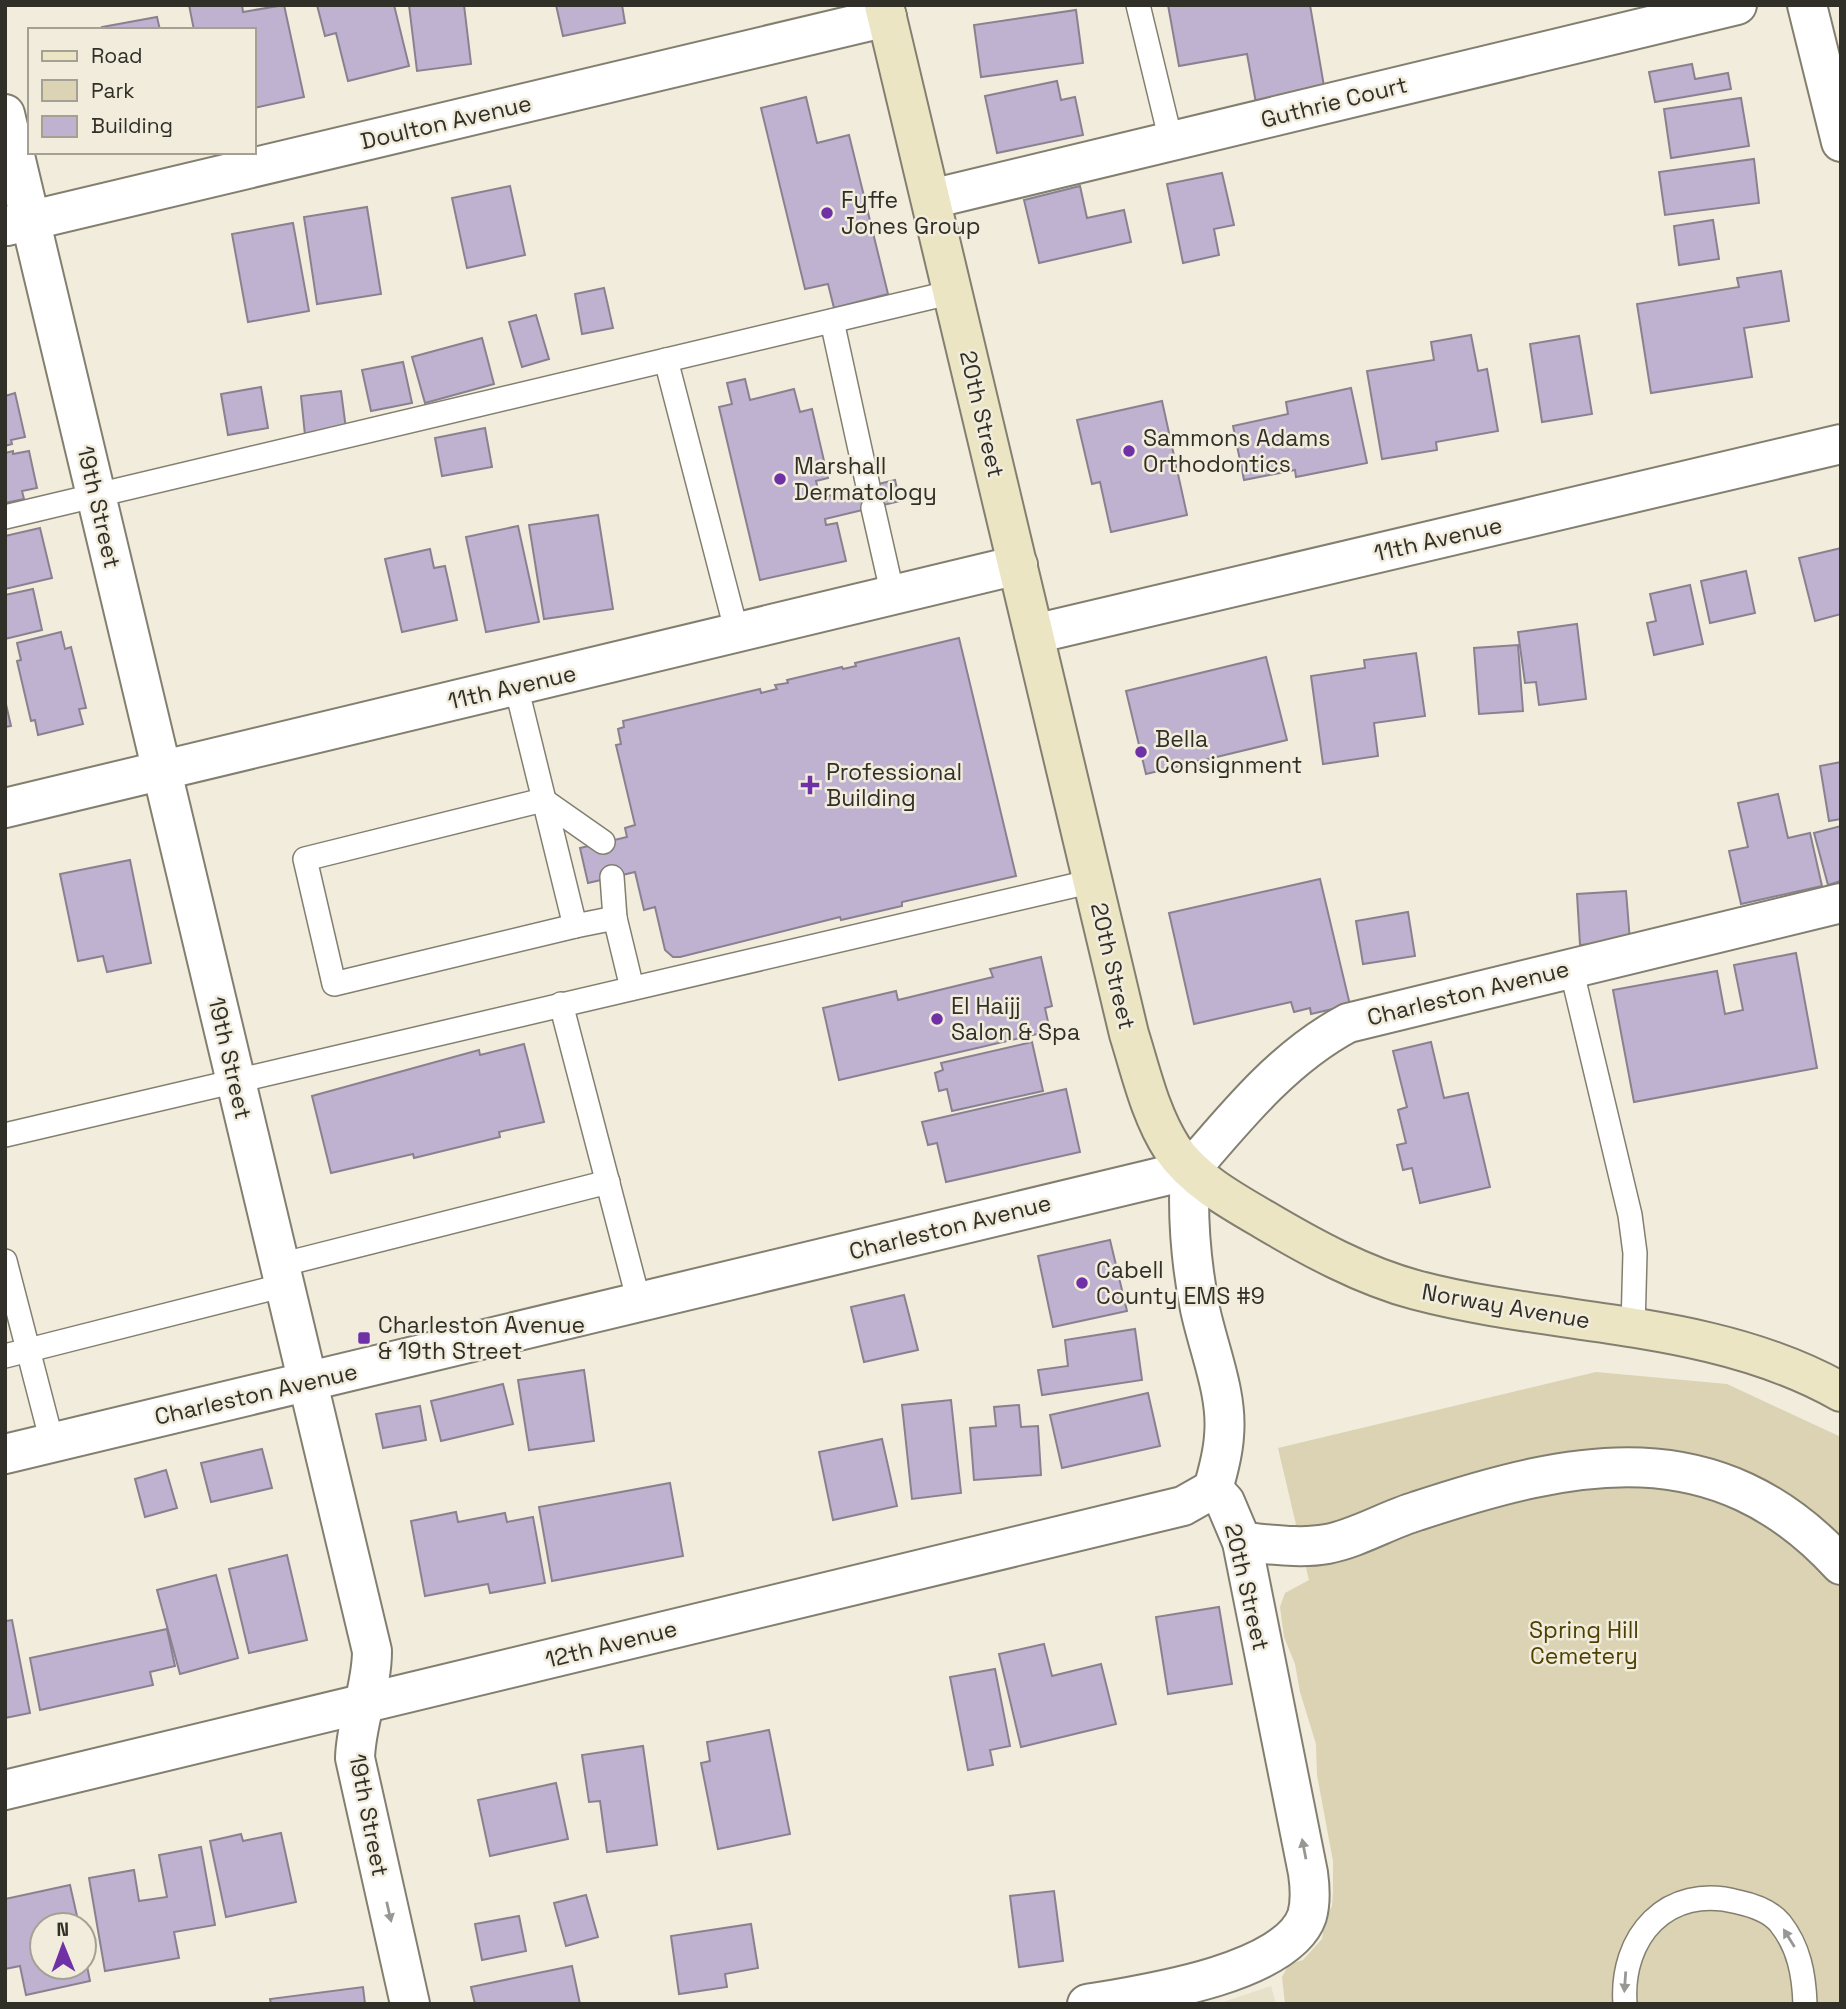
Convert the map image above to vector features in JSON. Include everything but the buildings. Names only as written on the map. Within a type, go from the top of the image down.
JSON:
[{"type":"main road","name":"20th Street","points":[[885,11],[1129,1034],[1149,1096],[1173,1148],[1190,1170]]},
{"type":"main road","name":"Norway Avenue","points":[[1190,1170],[1238,1205],[1293,1237],[1412,1289],[1496,1307],[1633,1328],[1757,1356],[1822,1381],[1841,1392]]},
{"type":"street","name":"Guthrie Court","points":[[931,199],[1737,5]]},
{"type":"street","points":[[1807,5],[1841,142]]},
{"type":"street","name":"Doulton Avenue","points":[[18,223],[885,11]]},
{"type":"street","name":"19th Street","points":[[5,114],[18,223],[96,495],[372,1651],[372,1675],[356,1731],[355,1758],[410,2004]]},
{"type":"street","name":"11th Avenue","points":[[1034,635],[1841,443]]},
{"type":"street","name":"11th Avenue","points":[[5,808],[1018,565]]},
{"type":"street","name":"Charleston Avenue","points":[[5,1454],[1190,1170],[1241,1110],[1292,1062],[1323,1036],[1349,1023],[1841,903]]},
{"type":"street","points":[[1190,1170],[1190,1251],[1201,1311],[1224,1406],[1224,1436],[1213,1489]]},
{"type":"street","points":[[1242,1542],[1324,1545],[1416,1511],[1557,1472],[1601,1466],[1655,1467],[1740,1490],[1785,1513],[1841,1565]]},
{"type":"street","name":"20th Street","points":[[1087,2004],[1174,1987],[1241,1967],[1282,1947],[1296,1933],[1306,1916],[1310,1894],[1308,1872],[1242,1542],[1225,1502],[1213,1489]]},
{"type":"street","name":"12th Avenue","points":[[5,1790],[1183,1506],[1213,1489]]},
{"type":"lane","points":[[1138,5],[1171,141]]},
{"type":"lane","points":[[5,517],[953,292]]},
{"type":"lane","points":[[832,321],[893,596]]},
{"type":"lane","points":[[666,360],[737,633]]},
{"type":"lane","points":[[516,686],[575,926]]},
{"type":"lane","points":[[603,842],[543,800],[305,859],[334,984],[615,918]]},
{"type":"lane","points":[[612,877],[615,918],[632,988]]},
{"type":"lane","points":[[5,1135],[235,1079],[1093,881]]},
{"type":"lane","points":[[1571,968],[1630,1215],[1635,1253],[1633,1328]]},
{"type":"lane","points":[[561,1004],[639,1302]]},
{"type":"lane","points":[[16,1353],[608,1182]]},
{"type":"lane","points":[[5,1261],[16,1353],[52,1443]]},
{"type":"lane","points":[[1625,2004],[1624,1982],[1630,1951],[1642,1931],[1665,1910],[1693,1900],[1724,1898],[1755,1906],[1779,1921],[1795,1947],[1804,1976],[1805,2004]]},
{"type":"shaded area","points":[[1271,1986],[1276,2004],[1217,2004]]},
{"type":"green space","name":"Spring Hill Cemetery","points":[[1596,1372],[1727,1384],[1841,1437],[1841,2004],[1285,2004],[1282,1977],[1289,1964],[1303,1960],[1322,1939],[1325,1919],[1332,1906],[1333,1861],[1317,1775],[1316,1744],[1300,1692],[1295,1664],[1284,1637],[1280,1607],[1285,1593],[1309,1580],[1278,1448]]},
{"type":"place","name":"Fyffe Jones Group","points":[[827,213]]},
{"type":"place","name":"Sammons Adams Orthodontics","points":[[1129,451]]},
{"type":"place","name":"Marshall Dermatology","points":[[780,479]]},
{"type":"place","name":"Bella Consignment","points":[[1141,752]]},
{"type":"place","name":"Professional Building","points":[[810,785]]},
{"type":"place","name":"El Haijj Salon & Spa","points":[[937,1019]]},
{"type":"place","name":"Cabell County EMS #9","points":[[1082,1283]]},
{"type":"place","name":"Charleston Avenue & 19th Street","points":[[364,1338]]}]
